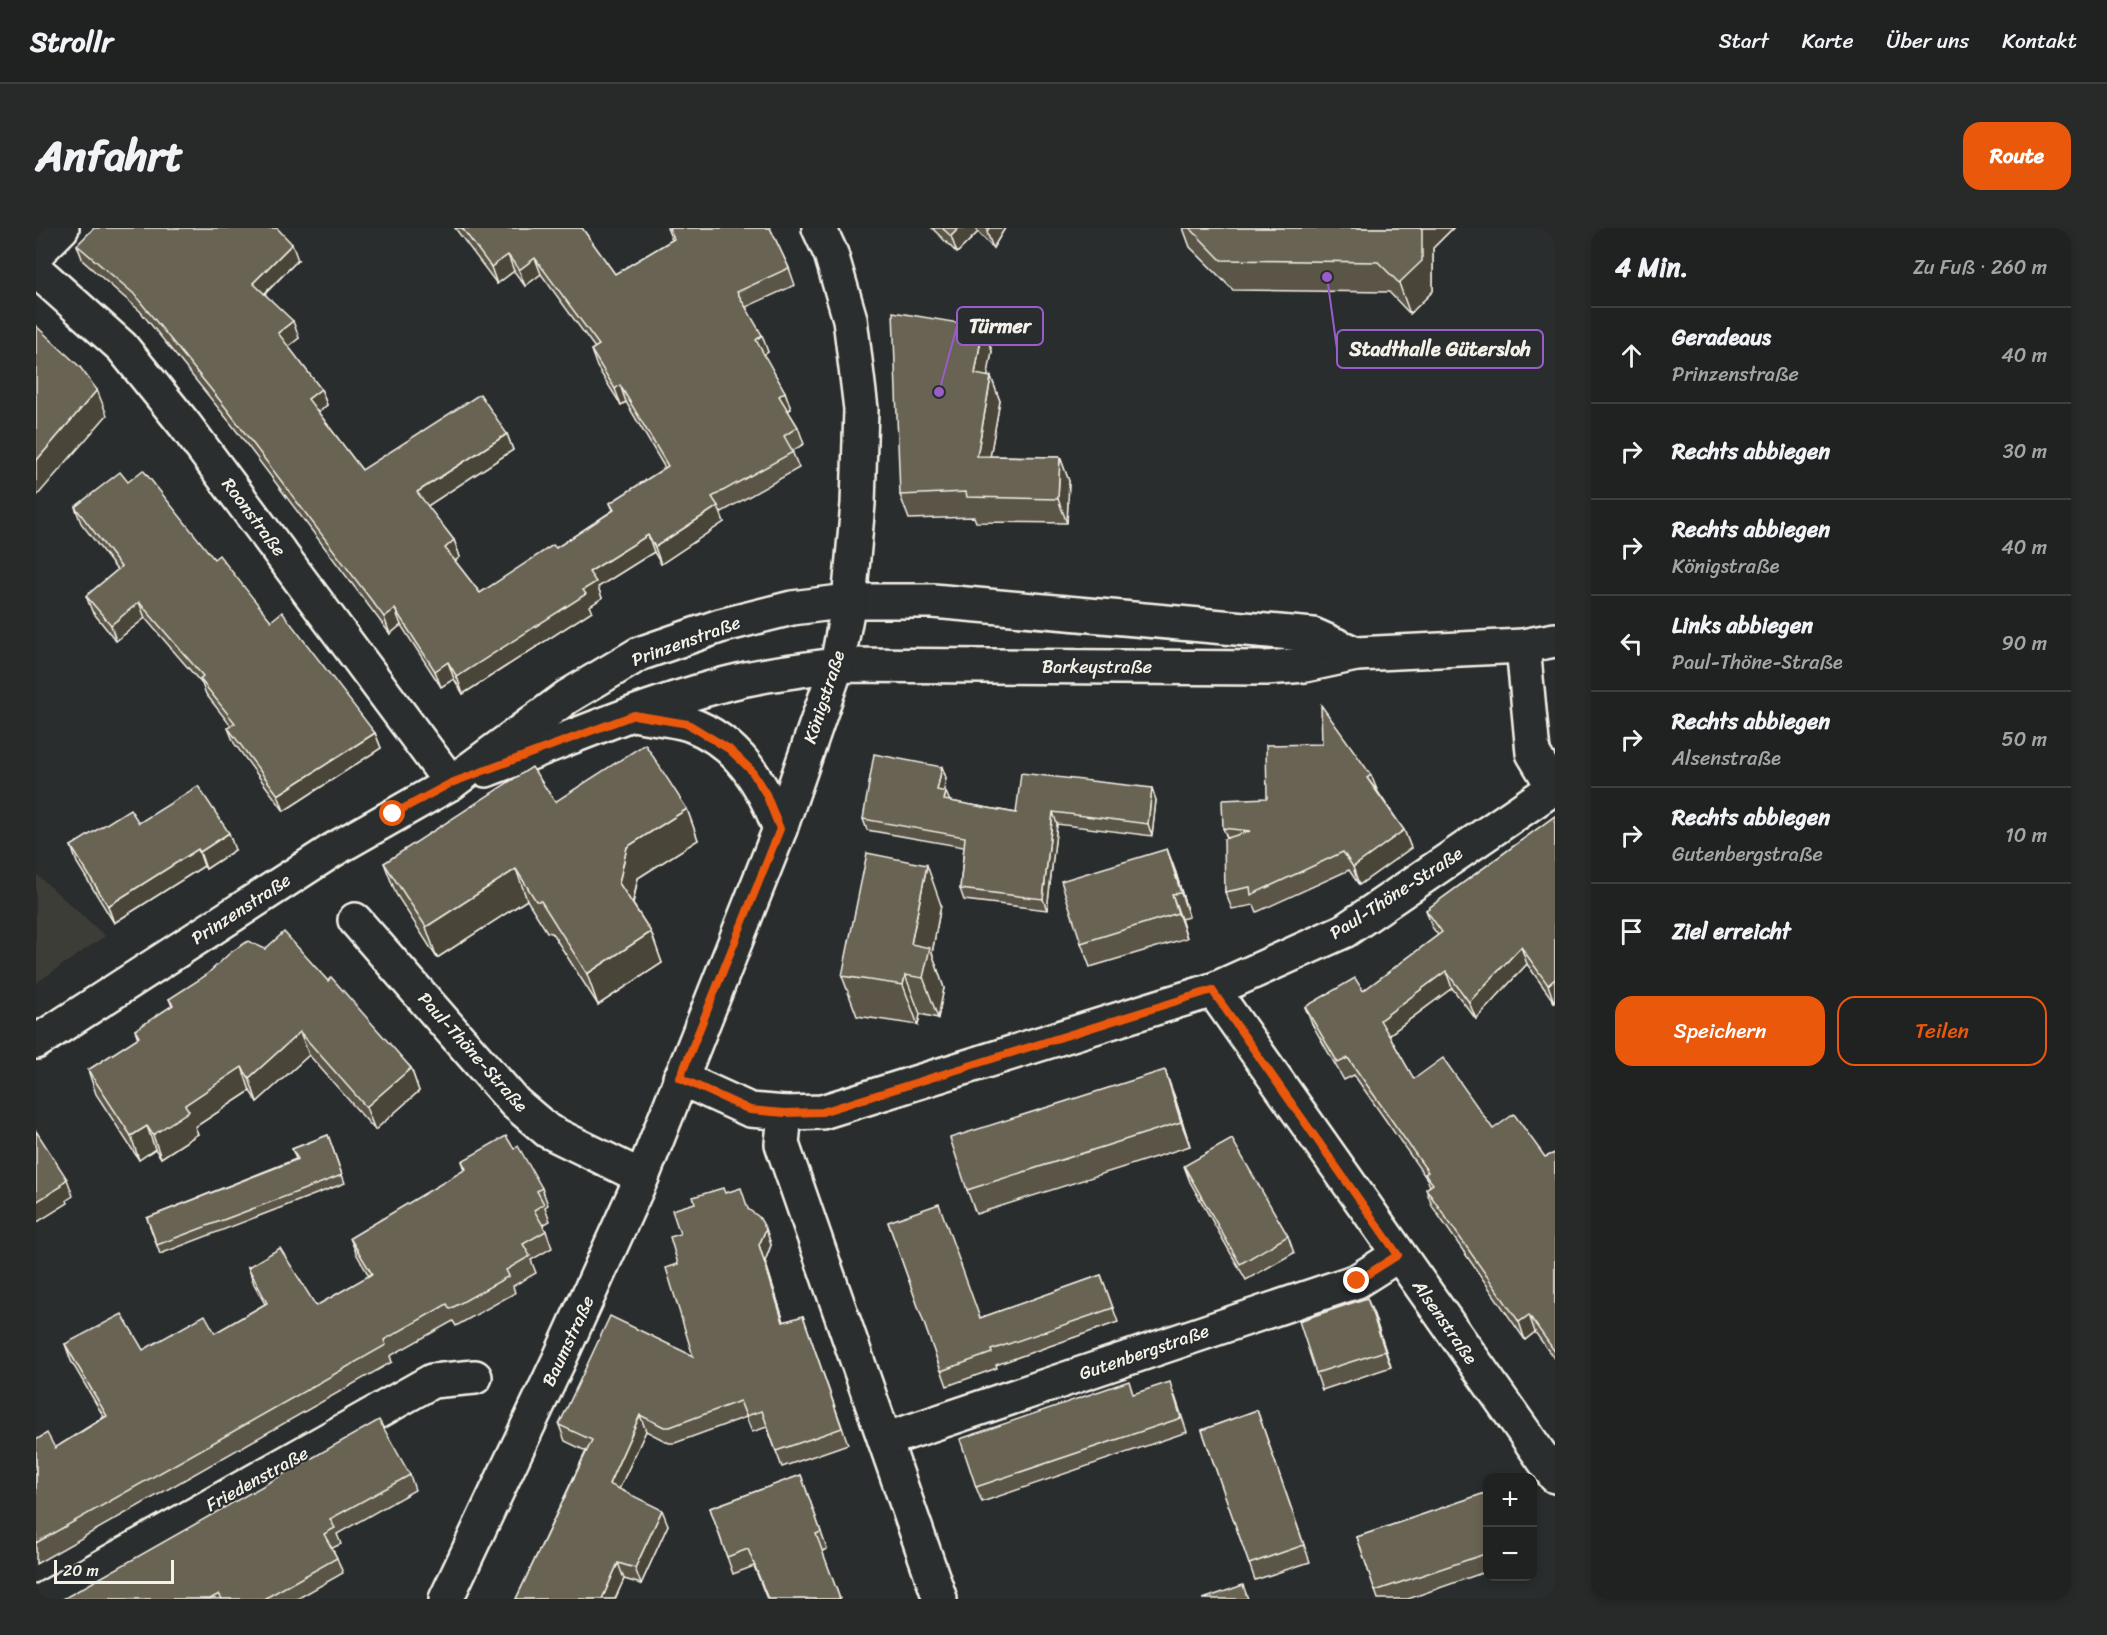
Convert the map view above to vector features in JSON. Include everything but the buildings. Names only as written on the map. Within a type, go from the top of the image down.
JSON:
[{"type":"street","points":[[36,254],[62,228]]},
{"type":"street","name":"Königstraße","points":[[680,1078],[780,829],[837,665],[849,601],[858,504],[861,409],[850,319],[831,254],[819,228]]},
{"type":"street","name":"Roonstraße","points":[[36,270],[122,347],[185,425],[451,783]]},
{"type":"street","name":"Barkeystraße","points":[[849,601],[955,603],[1267,629],[1313,635],[1356,654]]},
{"type":"street","name":"Prinzenstraße","points":[[36,1042],[333,850],[451,783],[567,697],[639,654],[744,619],[792,608],[849,601]]},
{"type":"street","name":"Barkeystraße","points":[[837,665],[1266,668],[1305,665],[1356,654],[1523,646],[1555,640]]},
{"type":"street","name":"Paul-Thöne-Straße","points":[[680,1078],[750,1110],[785,1113],[822,1112],[1212,990],[1344,931],[1554,787],[1533,753],[1523,646]]},
{"type":"street","name":"Prinzenstraße","points":[[451,783],[634,715],[746,679],[837,665]]},
{"type":"street","points":[[634,715],[688,724],[729,749],[751,770],[766,794],[780,829]]},
{"type":"street","name":"Paul-Thöne-Straße","points":[[355,920],[515,1103],[548,1131],[642,1177]]},
{"type":"street","name":"Alsenstraße","points":[[1212,990],[1555,1476]]},
{"type":"street","name":"Baumstraße","points":[[446,1599],[559,1360],[642,1177],[680,1078]]},
{"type":"street","points":[[785,1113],[782,1144],[940,1599]]},
{"type":"street","name":"Gutenbergstraße","points":[[885,1440],[1357,1281],[1398,1255]]},
{"type":"street","name":"Friedenstraße","points":[[45,1599],[432,1381],[476,1377]]},
{"type":"shaded area","points":[[36,874],[105,936],[36,983]]},
{"type":"place","name":"Stadthalle Gütersloh","points":[[1327,277]]},
{"type":"place","name":"Türmer","points":[[939,392]]},
{"type":"route","points":[[393,814],[451,783],[634,715],[688,724],[729,749],[751,770],[766,794],[780,829],[680,1078],[750,1110],[785,1113],[822,1112],[1212,990],[1398,1255],[1357,1281]]}]
